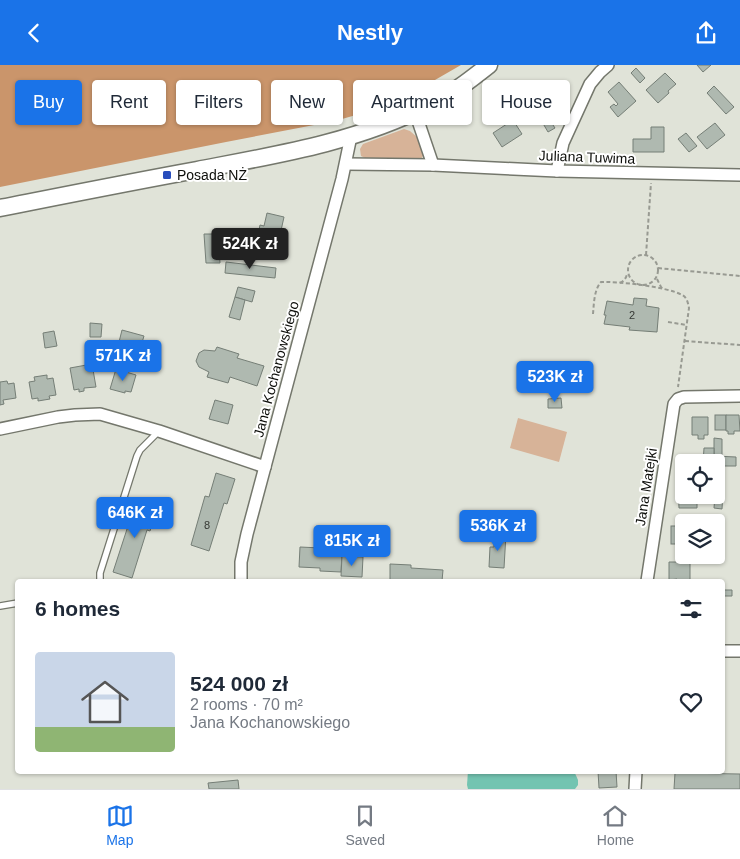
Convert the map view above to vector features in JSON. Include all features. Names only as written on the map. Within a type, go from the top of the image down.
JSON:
[{"type":"main road","points":[[470,80],[489,65]]},
{"type":"main road","points":[[0,207],[264,157],[351,136],[383,125]]},
{"type":"street","points":[[557,171],[563,143],[590,84],[608,65]]},
{"type":"street","points":[[419,125],[433,165]]},
{"type":"street","name":"Jana Kochanowskiego","points":[[241,579],[241,562],[346,164],[351,136]]},
{"type":"street","name":"Juliana Tuwima","points":[[346,164],[740,175]]},
{"type":"street","points":[[677,400],[684,397],[740,396]]},
{"type":"street","name":"Jana Matejki","points":[[646,579],[674,407],[677,400]]},
{"type":"street","points":[[0,429],[58,417],[90,414],[110,416],[265,467]]},
{"type":"street","points":[[725,651],[740,651]]},
{"type":"street","points":[[635,789],[636,774]]},
{"type":"lane","points":[[100,579],[100,573],[137,456],[140,450],[159,431]]},
{"type":"lane","points":[[0,605],[15,603]]},
{"type":"path","points":[[646,255],[652,173]]},
{"type":"path","points":[[618,283],[627,277],[629,265],[632,261],[640,255],[646,255],[654,260],[658,268],[657,277],[663,289]]},
{"type":"path","points":[[658,268],[740,276]]},
{"type":"path","points":[[628,271],[636,284],[650,284],[657,277]]},
{"type":"path","points":[[593,314],[598,284],[604,282],[641,285],[683,295],[688,301],[689,308],[677,400]]},
{"type":"path","points":[[668,322],[687,325]]},
{"type":"path","points":[[685,341],[740,345]]},
{"type":"shaded area","points":[[0,65],[461,65],[435,80],[353,80],[353,116],[343,119],[343,80],[271,80],[271,125],[314,125],[0,187]]},
{"type":"shaded area","points":[[404,129],[410,131],[418,138],[423,153],[420,160],[365,158],[361,156],[360,149],[363,144]]},
{"type":"shaded area","points":[[518,418],[567,432],[559,462],[510,448]]},
{"type":"water","points":[[468,774],[575,774],[578,780],[578,785],[575,789],[468,789]]},
{"type":"building","points":[[697,65],[711,65],[703,72]]},
{"type":"building","points":[[636,68],[645,78],[640,83],[631,73]]},
{"type":"building","points":[[665,73],[676,84],[658,103],[646,90]]},
{"type":"building","points":[[619,82],[636,101],[618,117],[610,107],[618,104],[608,92]]},
{"type":"building","points":[[714,86],[734,107],[726,114],[707,93]]},
{"type":"building","points":[[715,123],[725,135],[707,149],[697,137]]},
{"type":"building","points":[[505,125],[516,125],[522,134],[502,147],[493,133]]},
{"type":"building","points":[[544,125],[553,125],[555,128],[548,132]]},
{"type":"building","points":[[651,127],[664,127],[664,152],[633,152],[633,139],[651,139]]},
{"type":"building","points":[[686,133],[697,146],[689,152],[678,139]]},
{"type":"building","points":[[267,213],[284,217],[280,235],[259,230],[260,225],[264,226]]},
{"type":"building","points":[[204,234],[218,234],[220,263],[206,263]]},
{"type":"building","points":[[226,262],[276,268],[275,278],[225,273]]},
{"type":"building","points":[[238,287],[255,291],[252,302],[235,297]]},
{"type":"building","points":[[235,297],[245,300],[240,320],[229,317]]},
{"type":"building","points":[[634,298],[647,299],[646,306],[659,308],[657,332],[629,330],[630,327],[604,324],[607,301],[633,305]]},
{"type":"building","points":[[90,323],[102,324],[101,337],[90,337]]},
{"type":"building","points":[[122,330],[144,336],[140,349],[137,348],[135,355],[117,350]]},
{"type":"building","points":[[54,331],[57,346],[45,348],[43,333]]},
{"type":"building","points":[[217,347],[239,354],[237,358],[264,366],[257,386],[230,377],[228,383],[207,377],[209,372],[199,367],[196,361],[199,353],[204,350],[215,351]]},
{"type":"building","points":[[92,364],[96,387],[84,388],[84,391],[79,392],[79,389],[74,390],[70,368]]},
{"type":"building","points":[[116,369],[136,375],[131,392],[125,391],[125,393],[110,389]]},
{"type":"building","points":[[47,375],[47,379],[53,378],[56,395],[49,396],[50,399],[38,401],[38,398],[32,399],[29,382],[35,381],[34,377]]},
{"type":"building","points":[[7,381],[8,384],[14,383],[16,398],[3,400],[4,404],[0,405],[0,382]]},
{"type":"building","points":[[561,398],[562,408],[548,408],[548,399]]},
{"type":"building","points":[[215,400],[233,405],[228,424],[209,419]]},
{"type":"building","points":[[715,415],[726,415],[726,430],[715,430]]},
{"type":"building","points":[[726,415],[739,415],[740,431],[728,434],[728,431],[726,431]]},
{"type":"building","points":[[692,417],[708,417],[708,435],[704,435],[704,439],[698,439],[698,435],[692,435]]},
{"type":"building","points":[[714,438],[722,439],[722,454],[714,454]]},
{"type":"building","points":[[704,448],[714,448],[714,454],[704,454]]},
{"type":"building","points":[[725,456],[736,457],[736,466],[725,466]]},
{"type":"building","points":[[216,473],[235,479],[227,504],[224,503],[209,551],[191,545],[205,496],[209,497]]},
{"type":"building","points":[[139,500],[158,506],[150,531],[147,530],[132,578],[113,572],[129,523],[132,524]]},
{"type":"building","points":[[679,504],[697,504],[697,508],[679,508]]},
{"type":"building","points":[[714,504],[722,504],[722,509],[714,508]]},
{"type":"building","points":[[671,526],[675,526],[675,544],[671,544]]},
{"type":"building","points":[[494,534],[506,534],[504,568],[489,567],[490,547],[494,547]]},
{"type":"building","points":[[300,547],[321,548],[321,552],[342,553],[341,572],[299,567]]},
{"type":"building","points":[[348,548],[363,548],[363,556],[347,555]]},
{"type":"building","points":[[342,556],[363,557],[362,577],[341,576]]},
{"type":"building","points":[[669,562],[690,564],[690,579],[669,579]]},
{"type":"building","points":[[390,564],[411,565],[411,568],[443,570],[442,579],[390,579]]},
{"type":"building","points":[[725,590],[732,590],[732,596],[725,596]]},
{"type":"building","points":[[598,774],[616,774],[617,787],[599,788]]},
{"type":"building","points":[[675,774],[740,774],[740,789],[674,789]]},
{"type":"building","points":[[238,780],[239,789],[209,789],[208,783]]},
{"type":"place","name":"Posada NŻ","points":[[167,175]]}]
